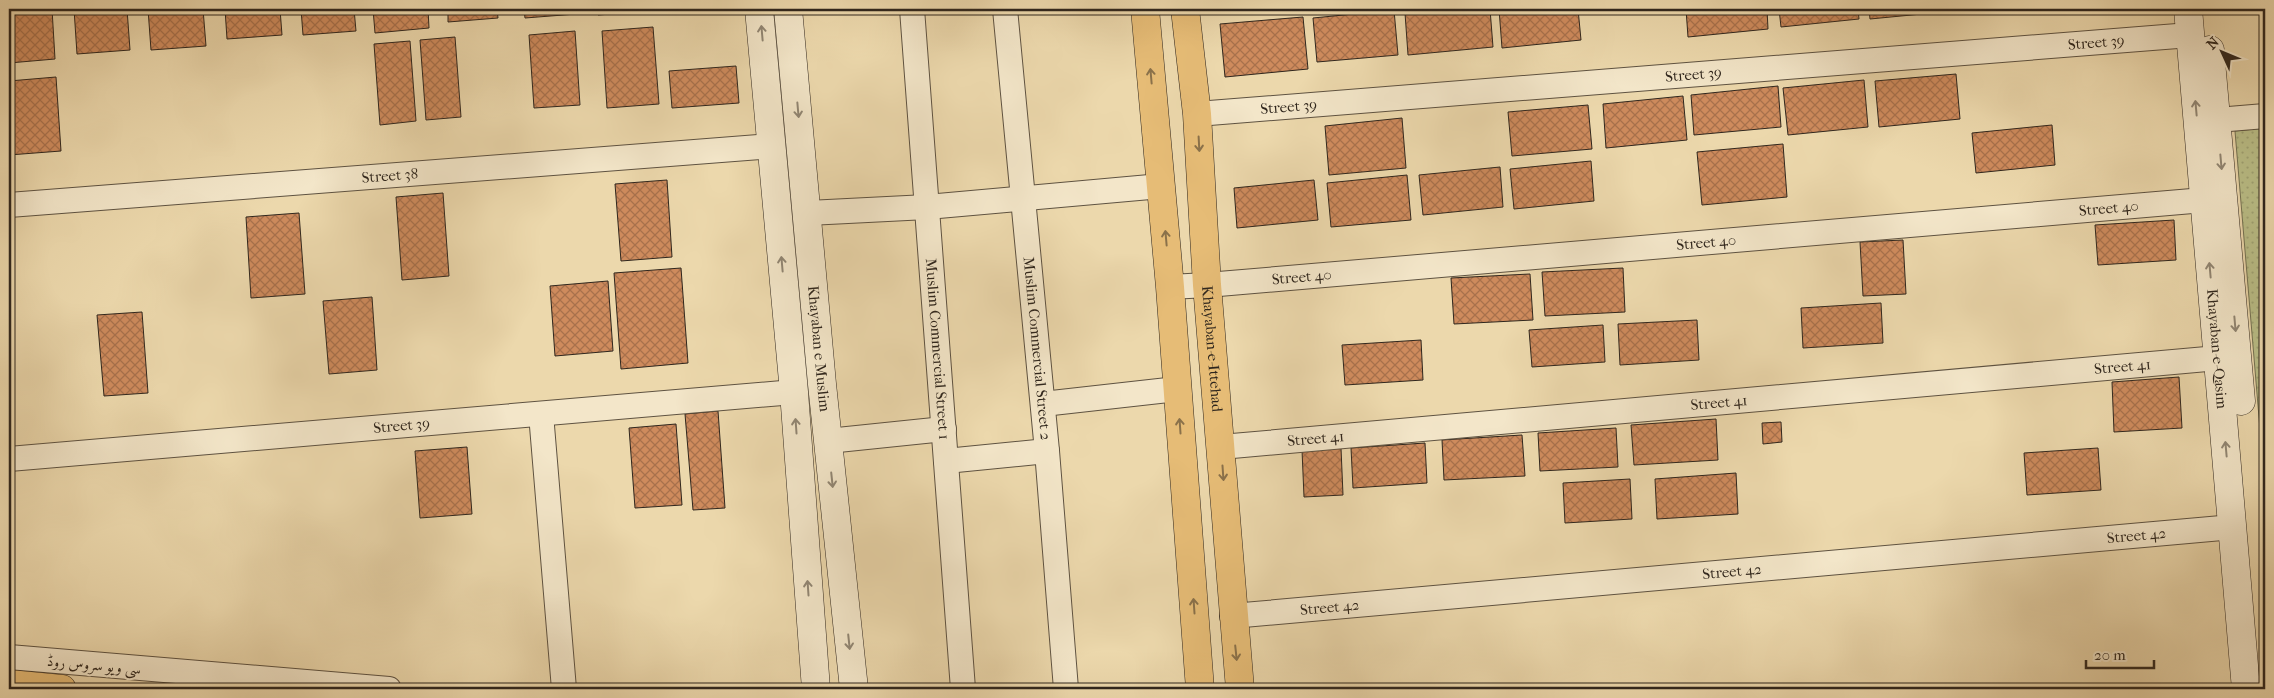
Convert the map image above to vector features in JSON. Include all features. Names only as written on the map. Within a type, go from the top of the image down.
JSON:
[{"type":"main road","points":[[1145,9],[1170,287],[1200,689]]},
{"type":"main road","name":"Khayaban-e-Ittehad","points":[[1185,9],[1197,114],[1207,285],[1221,447],[1232,616],[1240,689]]},
{"type":"main road","points":[[9,684],[62,689]]},
{"type":"street","name":"Khayaban e Muslim","points":[[760,9],[794,392],[816,689]]},
{"type":"street","name":"Khayaban e Muslim","points":[[788,9],[828,441],[854,689]]},
{"type":"street","name":"Muslim Commercial Street 1","points":[[912,9],[963,689]]},
{"type":"street","name":"Muslim Commercial Street 2","points":[[1005,9],[1043,404],[1066,689]]},
{"type":"street","name":"Khayaban-e-Qasim","points":[[2206,9],[2217,120],[2264,689]]},
{"type":"street","name":"Street 39","points":[[1197,114],[2189,22]]},
{"type":"street","name":"Khayaban-e-Qasim","points":[[2189,22],[2246,689]]},
{"type":"street","points":[[766,76],[794,72]]},
{"type":"street","points":[[2217,120],[2265,116]]},
{"type":"street","name":"Street 38","points":[[9,205],[772,146]]},
{"type":"street","points":[[808,213],[927,207],[1161,186]]},
{"type":"street","name":"Street 40","points":[[1170,287],[2204,200]]},
{"type":"street","name":"Street 41","points":[[1221,447],[2218,358]]},
{"type":"street","points":[[1043,404],[1177,389]]},
{"type":"street","name":"Street 39","points":[[9,459],[794,392]]},
{"type":"street","points":[[542,414],[564,689]]},
{"type":"street","points":[[828,441],[944,429]]},
{"type":"street","points":[[946,461],[1047,451]]},
{"type":"street","name":"Street 42","points":[[1232,616],[2233,527]]},
{"type":"street","name":"سی ویو سروس روڈ","points":[[9,658],[389,689]]},
{"type":"green space","points":[[2265,128],[2265,489],[2235,131]]},
{"type":"building","points":[[9,9],[52,9],[55,59],[9,63]]},
{"type":"building","points":[[74,9],[127,9],[130,50],[77,54]]},
{"type":"building","points":[[148,9],[203,9],[206,46],[151,50]]},
{"type":"building","points":[[225,9],[280,9],[282,35],[227,39]]},
{"type":"building","points":[[301,9],[354,9],[356,31],[303,35]]},
{"type":"building","points":[[373,9],[428,9],[429,28],[375,33]]},
{"type":"building","points":[[448,9],[497,9],[498,18],[448,22]]},
{"type":"building","points":[[524,9],[576,9],[576,14],[525,18]]},
{"type":"building","points":[[598,9],[651,9],[651,11],[598,15]]},
{"type":"building","points":[[1453,9],[1490,9],[1493,47],[1408,55],[1405,13]]},
{"type":"building","points":[[1499,9],[1578,9],[1581,40],[1502,48]]},
{"type":"building","points":[[1686,9],[1767,9],[1768,29],[1688,37]]},
{"type":"building","points":[[1779,9],[1858,9],[1859,19],[1781,27]]},
{"type":"building","points":[[1869,9],[1953,9],[1953,11],[1870,19]]},
{"type":"building","points":[[1394,10],[1398,55],[1317,62],[1313,18]]},
{"type":"building","points":[[1303,17],[1308,69],[1225,77],[1220,24]]},
{"type":"building","points":[[653,27],[659,104],[607,108],[602,31]]},
{"type":"building","points":[[575,31],[580,105],[534,108],[529,35]]},
{"type":"building","points":[[455,37],[461,117],[426,120],[420,40]]},
{"type":"building","points":[[410,41],[416,121],[380,125],[374,44]]},
{"type":"building","points":[[736,66],[739,103],[672,108],[669,71]]},
{"type":"building","points":[[1956,74],[1960,119],[1879,127],[1875,81]]},
{"type":"building","points":[[56,77],[61,151],[9,155],[9,81]]},
{"type":"building","points":[[1864,80],[1868,127],[1788,135],[1783,88]]},
{"type":"building","points":[[1778,86],[1781,127],[1694,135],[1691,95]]},
{"type":"building","points":[[1683,96],[1687,140],[1606,148],[1603,104]]},
{"type":"building","points":[[1588,105],[1592,149],[1512,156],[1508,112]]},
{"type":"building","points":[[1402,118],[1406,168],[1329,175],[1325,126]]},
{"type":"building","points":[[2052,125],[2055,165],[1976,173],[1972,133]]},
{"type":"building","points":[[1783,144],[1787,197],[1702,205],[1697,152]]},
{"type":"building","points":[[1591,161],[1594,201],[1514,209],[1510,169]]},
{"type":"building","points":[[1500,167],[1503,207],[1423,215],[1419,175]]},
{"type":"building","points":[[1407,175],[1411,220],[1331,227],[1327,183]]},
{"type":"building","points":[[667,180],[672,257],[621,261],[615,184]]},
{"type":"building","points":[[1314,180],[1318,220],[1237,228],[1234,188]]},
{"type":"building","points":[[443,193],[449,276],[402,280],[396,197]]},
{"type":"building","points":[[299,213],[305,294],[251,298],[246,217]]},
{"type":"building","points":[[2174,220],[2176,260],[2098,265],[2095,225]]},
{"type":"building","points":[[1903,240],[1906,294],[1863,296],[1860,242]]},
{"type":"building","points":[[681,268],[688,363],[621,369],[614,273]]},
{"type":"building","points":[[1623,268],[1625,312],[1545,316],[1542,272]]},
{"type":"building","points":[[1530,274],[1533,320],[1454,324],[1451,278]]},
{"type":"building","points":[[608,281],[613,351],[555,356],[550,286]]},
{"type":"building","points":[[372,297],[377,370],[329,374],[323,301]]},
{"type":"building","points":[[1881,303],[1883,343],[1803,348],[1801,308]]},
{"type":"building","points":[[142,312],[148,393],[104,396],[97,315]]},
{"type":"building","points":[[1697,320],[1699,360],[1620,365],[1618,324]]},
{"type":"building","points":[[1603,325],[1605,362],[1532,367],[1529,330]]},
{"type":"building","points":[[1421,340],[1423,380],[1345,385],[1342,345]]},
{"type":"building","points":[[2179,377],[2182,428],[2114,432],[2112,382]]},
{"type":"building","points":[[718,411],[725,508],[693,510],[685,414]]},
{"type":"building","points":[[1716,419],[1718,460],[1634,465],[1631,425]]},
{"type":"building","points":[[1781,422],[1782,442],[1763,444],[1762,423]]},
{"type":"building","points":[[676,424],[682,505],[635,508],[629,428]]},
{"type":"building","points":[[1616,428],[1618,467],[1540,471],[1538,433]]},
{"type":"building","points":[[1522,435],[1525,476],[1444,480],[1442,440]]},
{"type":"building","points":[[1425,443],[1427,483],[1353,488],[1351,448]]},
{"type":"building","points":[[467,447],[472,514],[420,518],[415,451]]},
{"type":"building","points":[[1341,448],[1343,495],[1304,497],[1302,450]]},
{"type":"building","points":[[2098,448],[2101,490],[2027,495],[2024,453]]},
{"type":"building","points":[[1736,473],[1738,514],[1657,519],[1655,479]]},
{"type":"building","points":[[1630,479],[1632,519],[1565,523],[1563,483]]}]
